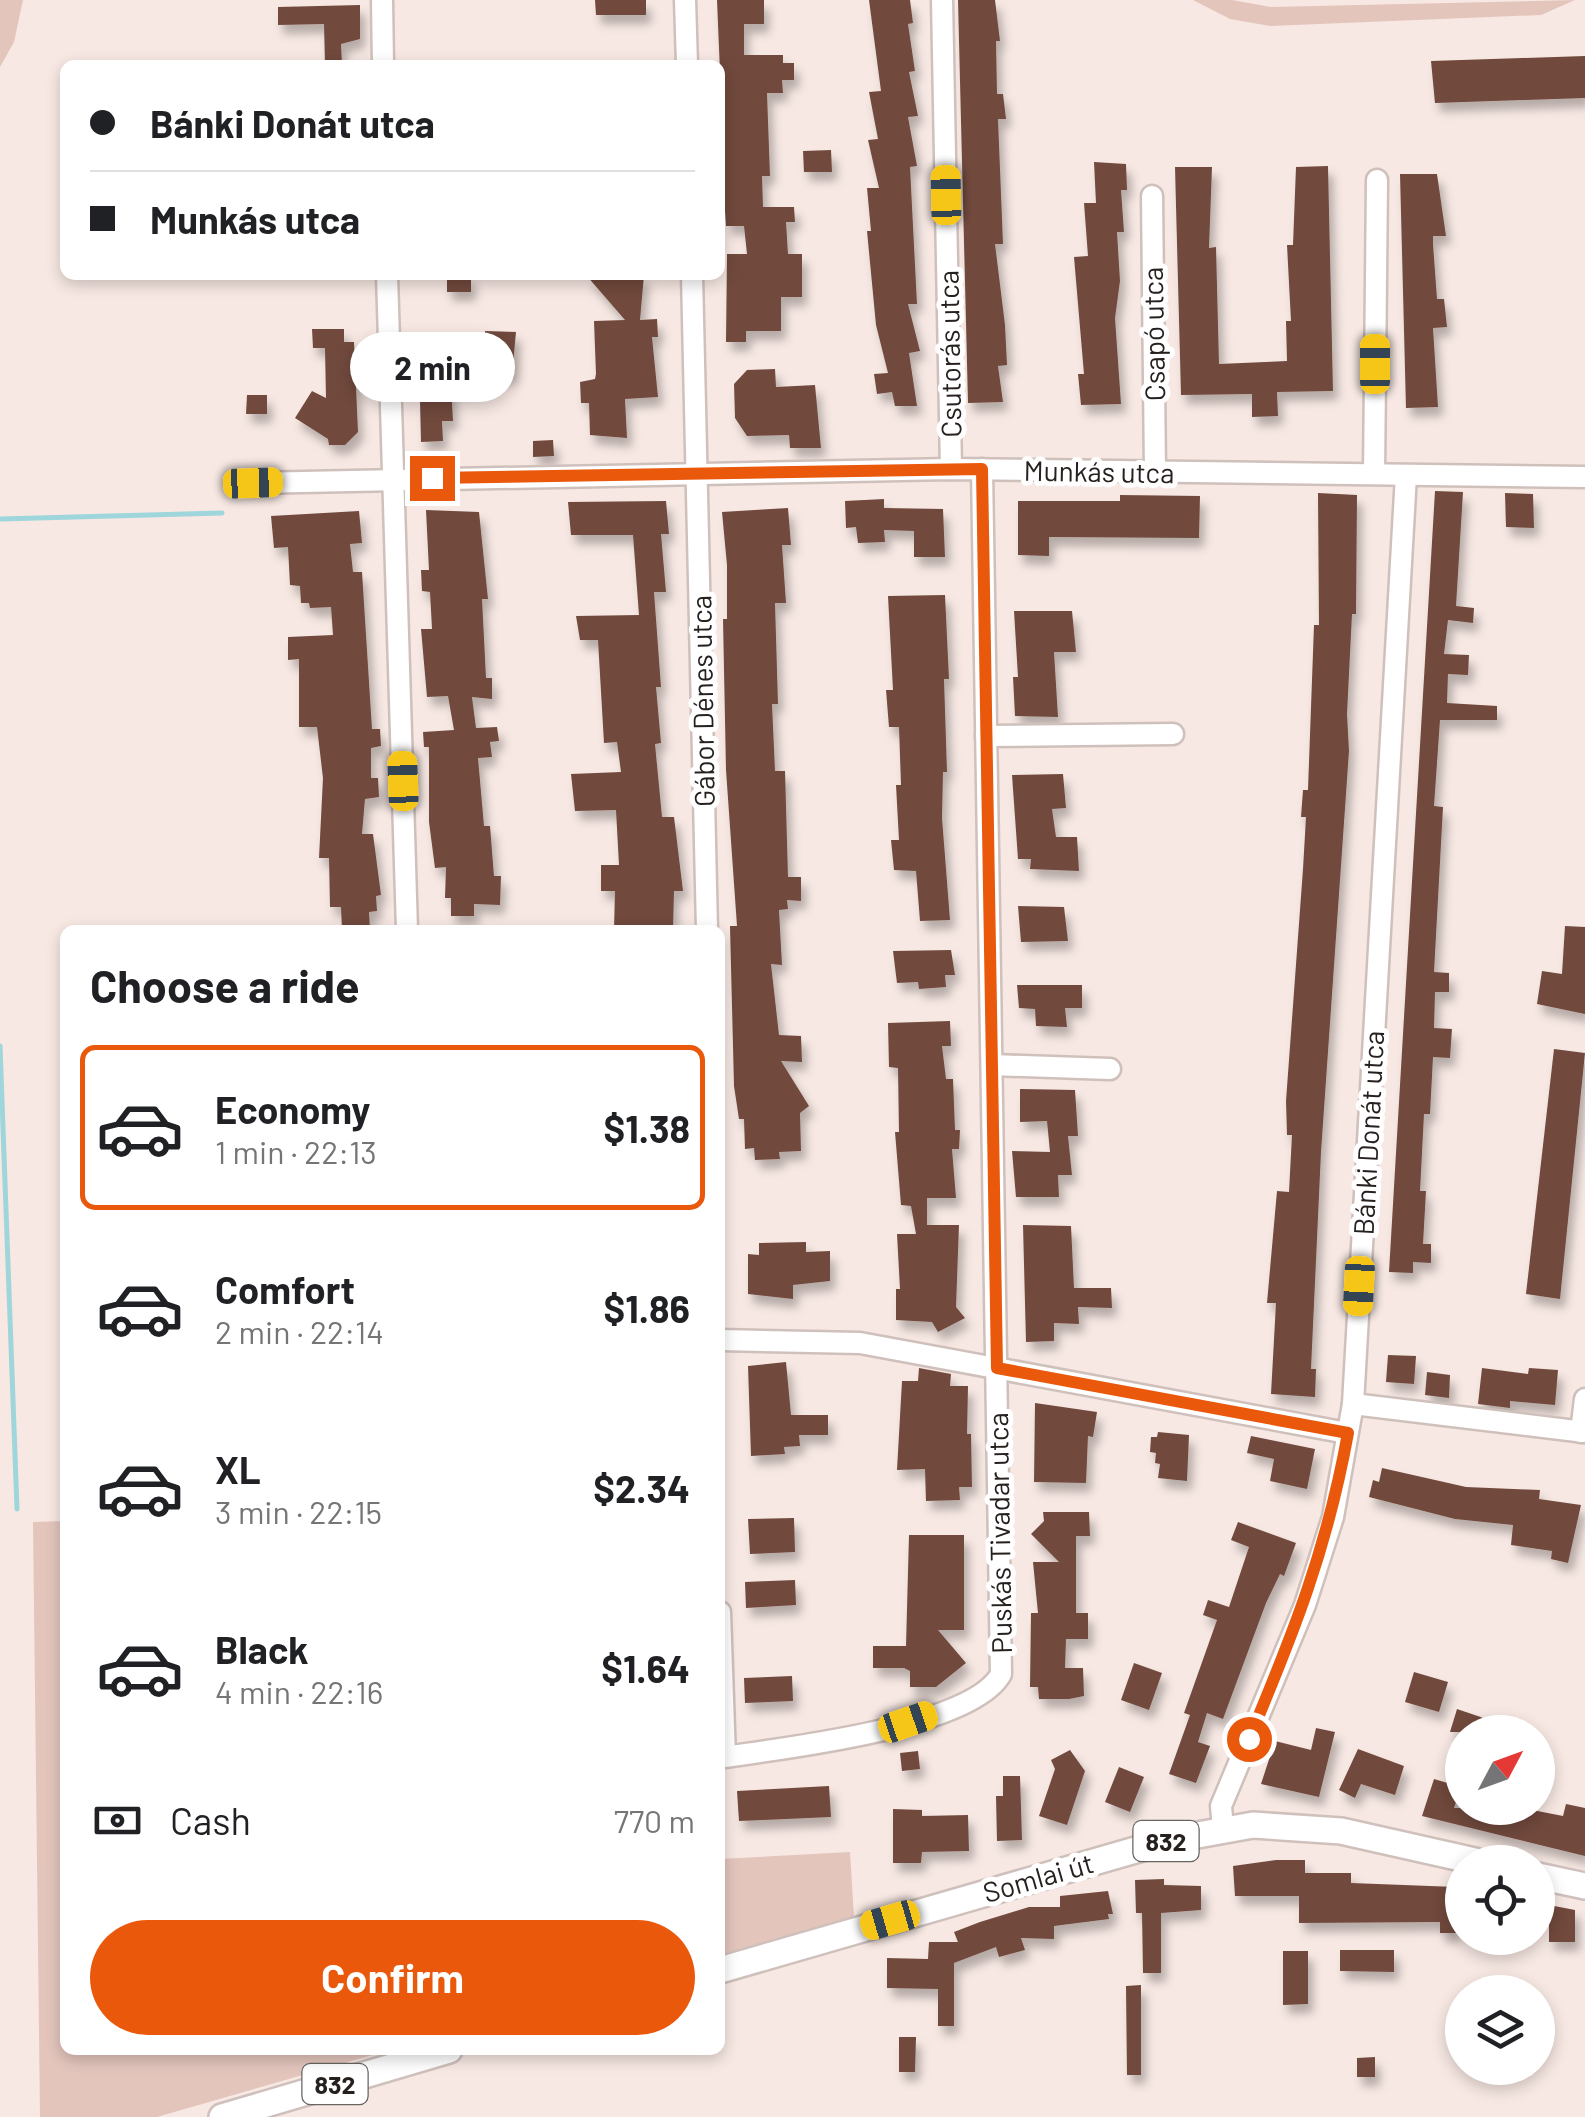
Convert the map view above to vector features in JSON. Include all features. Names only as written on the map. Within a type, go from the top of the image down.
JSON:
[{"type":"main road","name":"Somlai út","points":[[725,1969],[1110,1856],[1223,1829],[1282,1824],[1323,1828],[1445,1855]]},
{"type":"main road","points":[[1555,1880],[1585,1886]]},
{"type":"main road","name":"832","points":[[222,2117],[432,2055]]},
{"type":"street","points":[[382,0],[382,60]]},
{"type":"street","points":[[685,0],[687,60]]},
{"type":"street","name":"Csutorás utca","points":[[942,0],[951,469]]},
{"type":"street","points":[[1374,474],[1377,180]]},
{"type":"street","name":"Csapó utca","points":[[1152,196],[1155,472]]},
{"type":"street","points":[[387,280],[407,925]]},
{"type":"street","name":"Gábor Dénes utca","points":[[692,280],[706,925]]},
{"type":"street","name":"Munkás utca","points":[[253,483],[951,469],[1585,477]]},
{"type":"street","name":"Puskás Tivadar utca","points":[[725,1758],[872,1734],[982,1696],[1001,1674],[982,469]]},
{"type":"street","name":"Bánki Donát utca","points":[[1223,1829],[1221,1806],[1305,1606],[1322,1553],[1353,1404],[1406,474]]},
{"type":"street","points":[[986,736],[1174,734]]},
{"type":"street","points":[[992,1065],[1110,1069]]},
{"type":"street","points":[[725,1340],[860,1343],[1348,1433]]},
{"type":"street","points":[[1353,1404],[1583,1432],[1585,1399]]},
{"type":"shaded area","points":[[0,0],[23,0],[14,42],[0,67]]},
{"type":"shaded area","points":[[1193,0],[1232,0],[1271,7],[1575,0],[1541,15],[1270,26],[1230,19]]},
{"type":"shaded area","points":[[60,1521],[60,2055],[373,2055],[157,2117],[40,2117],[33,1522]]},
{"type":"shaded area","points":[[850,1852],[854,1917],[725,1954],[725,1859]]},
{"type":"building","points":[[595,0],[646,0],[646,15],[596,15]]},
{"type":"building","points":[[717,0],[764,0],[764,24],[744,24],[744,55],[783,55],[783,63],[794,63],[794,80],[782,80],[783,93],[767,93],[770,176],[762,176],[763,207],[794,207],[795,222],[786,222],[788,254],[802,254],[802,297],[781,297],[781,331],[746,331],[746,342],[726,342],[727,254],[747,254],[744,226],[726,226],[725,60],[720,60]]},
{"type":"building","points":[[869,0],[910,0],[913,23],[908,24],[915,71],[909,72],[918,116],[908,117],[917,166],[910,167],[917,304],[908,304],[920,351],[909,353],[917,406],[895,406],[892,392],[877,394],[874,374],[888,373],[876,325],[867,231],[871,231],[867,188],[879,188],[868,140],[878,139],[869,92],[881,91]]},
{"type":"building","points":[[958,0],[995,0],[1000,41],[996,41],[997,94],[1003,94],[1006,119],[998,119],[1003,244],[995,244],[1005,325],[1007,365],[998,366],[1003,402],[968,403]]},
{"type":"building","points":[[360,5],[360,39],[341,44],[342,60],[325,60],[324,24],[278,25],[278,7]]},
{"type":"building","points":[[1585,56],[1585,98],[1435,103],[1431,61]]},
{"type":"building","points":[[831,150],[832,172],[804,172],[803,151]]},
{"type":"building","points":[[1094,162],[1126,164],[1127,190],[1121,190],[1124,232],[1117,232],[1120,281],[1115,318],[1121,404],[1081,405],[1078,374],[1084,374],[1074,257],[1088,256],[1084,203],[1096,203]]},
{"type":"building","points":[[1328,166],[1333,391],[1277,392],[1278,416],[1252,417],[1252,394],[1181,395],[1175,167],[1212,167],[1209,248],[1216,247],[1219,364],[1287,361],[1286,321],[1291,321],[1287,245],[1293,245],[1296,167]]},
{"type":"building","points":[[1400,174],[1437,174],[1446,236],[1433,236],[1433,244],[1437,299],[1444,299],[1447,327],[1433,328],[1438,407],[1406,408]]},
{"type":"building","points":[[447,280],[471,280],[471,292],[447,292]]},
{"type":"building","points":[[590,280],[644,280],[640,320],[657,319],[658,337],[652,337],[658,397],[625,399],[627,438],[590,435],[589,403],[581,403],[580,382],[595,379],[594,321],[625,320]]},
{"type":"building","points":[[312,329],[344,329],[344,342],[354,342],[358,432],[345,445],[329,445],[328,439],[295,418],[312,391],[326,398],[325,348],[313,348]]},
{"type":"building","points":[[485,331],[516,332],[512,375],[477,375],[477,386],[451,385],[453,421],[442,421],[443,441],[421,442],[420,401],[436,400],[437,341],[485,337]]},
{"type":"building","points":[[775,369],[776,387],[815,385],[821,448],[790,448],[789,435],[747,436],[735,418],[734,384],[747,370]]},
{"type":"building","points":[[247,395],[267,395],[267,414],[246,414]]},
{"type":"building","points":[[553,440],[554,456],[533,457],[533,441]]},
{"type":"building","points":[[1435,491],[1463,492],[1456,606],[1474,608],[1473,623],[1448,620],[1444,654],[1469,655],[1468,675],[1448,674],[1447,703],[1497,706],[1497,720],[1440,720],[1434,806],[1443,807],[1434,972],[1449,973],[1449,992],[1435,992],[1434,1028],[1452,1029],[1450,1058],[1433,1057],[1430,1114],[1424,1114],[1420,1191],[1426,1191],[1423,1244],[1431,1244],[1431,1263],[1413,1262],[1413,1273],[1389,1272]]},
{"type":"building","points":[[1318,493],[1357,495],[1356,614],[1352,614],[1347,714],[1349,751],[1321,1152],[1311,1369],[1316,1369],[1315,1397],[1271,1394],[1276,1303],[1267,1303],[1277,1191],[1289,1192],[1292,1135],[1287,1135],[1286,1101],[1306,817],[1301,817],[1303,790],[1308,790],[1314,625],[1319,625]]},
{"type":"building","points":[[1505,493],[1533,494],[1534,528],[1506,527]]},
{"type":"building","points":[[1120,495],[1200,496],[1199,538],[1049,537],[1049,556],[1018,555],[1018,501],[1120,501]]},
{"type":"building","points":[[884,499],[884,508],[943,509],[945,557],[914,557],[914,531],[884,530],[885,542],[858,543],[856,527],[846,528],[845,501]]},
{"type":"building","points":[[666,501],[669,534],[661,534],[666,592],[654,592],[661,687],[656,687],[661,743],[655,744],[662,817],[674,817],[683,891],[674,891],[673,925],[614,925],[615,891],[601,891],[601,865],[619,865],[616,810],[575,811],[571,774],[621,772],[617,742],[604,743],[598,640],[580,640],[576,616],[639,615],[633,535],[571,535],[568,502]]},
{"type":"building","points":[[788,508],[791,545],[782,545],[786,603],[775,603],[778,704],[772,704],[775,771],[785,771],[788,877],[801,877],[801,901],[787,900],[788,909],[779,910],[782,965],[771,964],[779,1035],[801,1036],[802,1062],[781,1061],[809,1106],[800,1113],[801,1151],[779,1152],[780,1159],[755,1160],[754,1148],[745,1149],[744,1119],[739,1119],[734,1086],[730,926],[737,926],[726,770],[723,619],[727,619],[727,565],[722,512]]},
{"type":"building","points":[[426,510],[479,512],[488,599],[482,599],[486,678],[492,678],[492,699],[472,697],[476,728],[497,727],[499,741],[490,742],[492,757],[478,758],[484,826],[490,826],[494,876],[501,876],[500,905],[474,904],[474,916],[451,916],[451,898],[445,898],[446,867],[435,868],[429,822],[429,747],[424,747],[423,732],[454,730],[448,696],[427,697],[421,629],[432,629],[430,592],[422,591],[421,570],[429,570]]},
{"type":"building","points":[[359,511],[362,543],[350,544],[353,572],[362,572],[372,729],[380,729],[381,746],[371,748],[371,778],[378,778],[379,797],[365,799],[362,834],[373,834],[381,895],[376,896],[377,911],[369,912],[370,925],[342,925],[341,907],[330,907],[329,858],[319,858],[323,778],[317,727],[299,727],[299,659],[288,660],[288,637],[333,635],[331,607],[310,608],[309,603],[301,603],[300,586],[290,585],[288,547],[274,548],[271,516]]},
{"type":"building","points":[[945,595],[949,679],[944,679],[947,772],[943,772],[942,818],[950,920],[920,921],[916,871],[894,870],[891,840],[899,840],[896,785],[901,785],[899,727],[889,727],[886,690],[893,690],[888,596]]},
{"type":"building","points":[[1014,611],[1072,611],[1076,652],[1054,652],[1058,717],[1015,716],[1013,677],[1018,677]]},
{"type":"building","points":[[1063,774],[1066,808],[1052,809],[1056,837],[1077,837],[1079,871],[1030,869],[1031,859],[1018,859],[1012,775]]},
{"type":"building","points":[[1018,906],[1064,907],[1068,941],[1021,942]]},
{"type":"building","points":[[1565,926],[1585,927],[1585,1014],[1537,1004],[1542,971],[1562,974]]},
{"type":"building","points":[[951,950],[955,975],[945,975],[946,987],[919,989],[918,982],[897,983],[893,951]]},
{"type":"building","points":[[1017,985],[1082,985],[1082,1008],[1065,1008],[1067,1027],[1036,1026],[1035,1009],[1019,1008]]},
{"type":"building","points":[[950,1021],[951,1046],[942,1046],[946,1079],[953,1079],[955,1130],[960,1130],[959,1149],[952,1149],[956,1198],[927,1198],[927,1225],[959,1225],[956,1307],[965,1318],[938,1332],[932,1322],[896,1320],[896,1289],[900,1289],[897,1234],[916,1234],[911,1206],[901,1205],[895,1132],[899,1132],[898,1068],[889,1067],[888,1023]]},
{"type":"building","points":[[1554,1049],[1585,1053],[1560,1299],[1526,1294]]},
{"type":"building","points":[[1020,1089],[1075,1090],[1078,1136],[1068,1136],[1072,1175],[1058,1175],[1059,1197],[1016,1197],[1012,1151],[1050,1152],[1047,1121],[1020,1122]]},
{"type":"building","points":[[1023,1225],[1071,1226],[1074,1288],[1111,1288],[1112,1308],[1078,1307],[1079,1324],[1054,1323],[1054,1341],[1026,1342]]},
{"type":"building","points":[[806,1242],[806,1252],[830,1251],[830,1281],[793,1285],[793,1299],[748,1294],[748,1254],[759,1255],[759,1243]]},
{"type":"building","points":[[1388,1355],[1416,1356],[1414,1384],[1386,1382]]},
{"type":"building","points":[[786,1362],[791,1415],[828,1415],[828,1435],[799,1435],[800,1446],[784,1447],[785,1454],[751,1456],[748,1366]]},
{"type":"building","points":[[919,1368],[951,1374],[950,1386],[968,1386],[972,1487],[959,1487],[960,1500],[926,1501],[925,1469],[897,1470],[902,1381],[918,1381]]},
{"type":"building","points":[[1482,1368],[1528,1374],[1529,1368],[1558,1370],[1555,1405],[1510,1401],[1510,1408],[1478,1404]]},
{"type":"building","points":[[1427,1372],[1450,1375],[1449,1398],[1425,1395]]},
{"type":"building","points":[[1035,1403],[1097,1412],[1093,1437],[1088,1436],[1086,1483],[1034,1482]]},
{"type":"building","points":[[1158,1432],[1189,1435],[1187,1481],[1158,1478],[1160,1464],[1155,1463],[1156,1453],[1150,1452],[1151,1437],[1157,1437]]},
{"type":"building","points":[[1251,1436],[1315,1449],[1307,1489],[1270,1481],[1274,1459],[1247,1453]]},
{"type":"building","points":[[1382,1468],[1466,1487],[1540,1490],[1539,1499],[1581,1505],[1568,1563],[1551,1559],[1552,1551],[1511,1545],[1513,1525],[1455,1519],[1369,1497],[1373,1480],[1379,1482]]},
{"type":"building","points":[[1043,1512],[1089,1512],[1090,1536],[1076,1536],[1076,1613],[1088,1613],[1088,1639],[1066,1639],[1065,1668],[1083,1668],[1084,1696],[1069,1699],[1039,1699],[1038,1687],[1030,1687],[1031,1613],[1038,1613],[1033,1562],[1059,1562],[1031,1534],[1044,1521]]},
{"type":"building","points":[[794,1518],[795,1552],[750,1554],[748,1519]]},
{"type":"building","points":[[1238,1522],[1296,1543],[1284,1576],[1280,1574],[1266,1603],[1223,1719],[1207,1713],[1198,1742],[1210,1746],[1196,1783],[1169,1774],[1190,1715],[1184,1713],[1217,1620],[1203,1615],[1208,1600],[1229,1607],[1249,1547],[1231,1540]]},
{"type":"building","points":[[909,1535],[964,1535],[964,1630],[938,1630],[966,1663],[936,1687],[910,1687],[910,1671],[904,1668],[873,1668],[873,1646],[906,1646]]},
{"type":"building","points":[[795,1580],[796,1605],[746,1608],[745,1582]]},
{"type":"building","points":[[1134,1663],[1162,1673],[1149,1710],[1121,1700]]},
{"type":"building","points":[[1414,1672],[1448,1682],[1439,1712],[1405,1702]]},
{"type":"building","points":[[792,1676],[793,1701],[745,1703],[744,1678]]},
{"type":"building","points":[[1316,1728],[1335,1732],[1319,1797],[1261,1784],[1275,1741],[1311,1750]]},
{"type":"building","points":[[1358,1749],[1404,1766],[1395,1795],[1361,1784],[1355,1798],[1339,1790]]},
{"type":"building","points":[[1070,1750],[1085,1771],[1067,1825],[1039,1816],[1055,1769],[1051,1760]]},
{"type":"building","points":[[918,1751],[920,1769],[902,1771],[900,1753]]},
{"type":"building","points":[[1119,1767],[1144,1777],[1130,1812],[1105,1802]]},
{"type":"building","points":[[1003,1776],[1020,1776],[1022,1840],[997,1841],[996,1796],[1003,1796]]},
{"type":"building","points":[[1434,1779],[1445,1782],[1445,1822],[1422,1816]]},
{"type":"building","points":[[829,1786],[831,1817],[739,1821],[737,1791]]},
{"type":"building","points":[[1566,1804],[1585,1808],[1585,1856],[1555,1849],[1555,1845],[1540,1845],[1459,1825],[1555,1825],[1555,1814],[1563,1816]]},
{"type":"building","points":[[893,1809],[922,1810],[922,1816],[968,1815],[969,1851],[922,1852],[921,1863],[893,1863]]},
{"type":"building","points":[[1305,1860],[1305,1873],[1351,1873],[1351,1883],[1445,1887],[1445,1933],[1440,1933],[1440,1922],[1299,1923],[1299,1896],[1235,1896],[1233,1866]]},
{"type":"building","points":[[1164,1879],[1164,1885],[1201,1886],[1201,1910],[1161,1913],[1161,1973],[1143,1973],[1142,1913],[1136,1913],[1135,1880]]},
{"type":"building","points":[[1108,1891],[1113,1914],[1108,1914],[1109,1919],[1054,1926],[1054,1939],[1021,1938],[1025,1950],[999,1957],[996,1947],[954,1963],[954,2026],[938,2026],[938,1989],[887,1988],[887,1958],[928,1959],[929,1942],[958,1942],[954,1932],[980,1922],[1029,1907],[1060,1907],[1060,1896]]},
{"type":"building","points":[[1555,1906],[1575,1910],[1575,1942],[1555,1942]]},
{"type":"building","points":[[1340,1950],[1394,1950],[1394,1972],[1340,1971]]},
{"type":"building","points":[[1283,1951],[1308,1951],[1308,2004],[1283,2005]]},
{"type":"building","points":[[1141,1985],[1141,2075],[1127,2075],[1126,1986]]},
{"type":"building","points":[[899,2037],[916,2037],[915,2072],[899,2072]]},
{"type":"building","points":[[1375,2057],[1375,2077],[1357,2077],[1357,2058]]},
{"type":"waterway","points":[[0,519],[222,513]]},
{"type":"waterway","points":[[0,1046],[17,1509]]},
{"type":"route","points":[[432,478],[982,469],[997,1368],[1348,1433],[1332,1518],[1305,1606],[1249,1739]]}]
